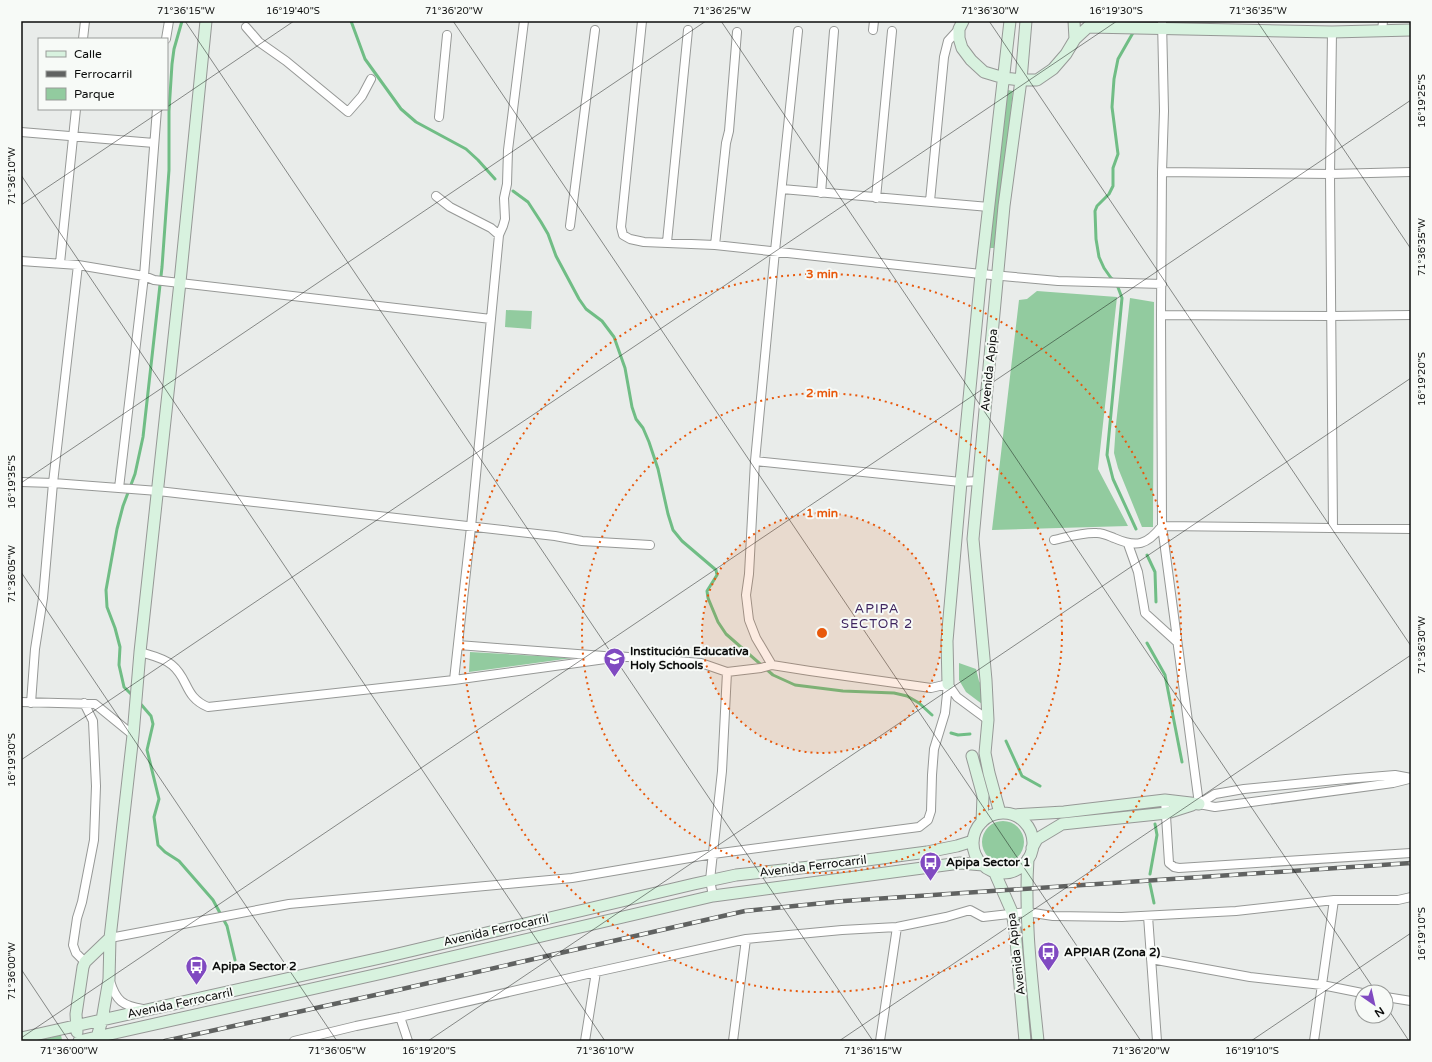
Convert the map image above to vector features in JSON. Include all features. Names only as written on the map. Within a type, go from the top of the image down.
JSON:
[{"type":"street","points":[[83,38],[85,21]]},
{"type":"street","points":[[166,38],[170,21]]},
{"type":"street","points":[[97,1037],[102,1020],[109,979],[110,938],[133,735],[140,652],[180,282],[206,21]]},
{"type":"street","points":[[454,680],[471,527],[499,235],[505,219],[504,198],[507,184],[508,150],[524,21]]},
{"type":"street","points":[[642,21],[621,227],[623,235],[630,239],[644,242],[714,245],[774,251],[998,276],[1058,281],[1162,284]]},
{"type":"street","points":[[873,30],[874,21]]},
{"type":"street","name":"Avenida Apipa","points":[[713,854],[919,827],[928,820],[931,812],[934,749],[945,713],[948,684],[947,641],[980,274],[1010,21]]},
{"type":"street","name":"Avenida Apipa","points":[[1000,813],[985,753],[988,720],[986,680],[973,539],[1004,206],[1021,80],[1026,21]]},
{"type":"street","points":[[1074,21],[1075,39]]},
{"type":"street","points":[[961,25],[959,38],[962,48],[971,60],[984,72],[1004,78],[1021,80],[1037,80],[1053,69],[1088,24],[1232,25],[1332,32],[1382,26],[1411,30]]},
{"type":"street","points":[[930,201],[944,57],[948,41],[961,25]]},
{"type":"street","points":[[1162,25],[1164,111],[1161,315],[1162,526],[1199,804]]},
{"type":"street","points":[[246,27],[259,42],[286,61],[348,112],[362,96],[371,79]]},
{"type":"street","points":[[570,226],[595,30]]},
{"type":"street","points":[[667,242],[688,30]]},
{"type":"street","points":[[772,665],[756,638],[749,620],[746,595],[749,574],[755,461],[774,251],[782,189],[798,31]]},
{"type":"street","points":[[821,193],[834,31]]},
{"type":"street","points":[[876,198],[892,31]]},
{"type":"street","points":[[714,245],[726,143],[729,131],[737,32]]},
{"type":"street","points":[[1332,32],[1330,174],[1333,528]]},
{"type":"street","points":[[439,117],[447,35]]},
{"type":"street","points":[[60,263],[76,110]]},
{"type":"street","points":[[119,488],[144,276],[157,110]]},
{"type":"street","points":[[21,132],[154,143]]},
{"type":"street","points":[[1162,172],[1330,174],[1411,172]]},
{"type":"street","points":[[782,189],[989,207]]},
{"type":"street","points":[[436,196],[457,210],[490,228],[499,235]]},
{"type":"street","points":[[21,260],[78,265],[144,276],[154,280],[491,319]]},
{"type":"street","points":[[31,703],[35,649],[43,598],[78,265]]},
{"type":"street","points":[[1161,315],[1411,315]]},
{"type":"street","points":[[755,461],[961,482],[978,481]]},
{"type":"street","points":[[21,482],[119,488],[582,540],[650,545]]},
{"type":"street","points":[[1162,526],[1411,529]]},
{"type":"street","points":[[1054,540],[1096,533],[1104,534],[1128,544],[1136,545],[1146,542],[1154,536],[1162,526]]},
{"type":"street","points":[[1128,544],[1138,572],[1145,613],[1177,642]]},
{"type":"street","points":[[458,645],[702,663],[727,672],[761,668],[772,665],[931,688],[948,684],[957,698],[988,720]]},
{"type":"street","points":[[140,652],[172,664],[178,671],[194,698],[199,703],[208,707],[454,680],[620,657]]},
{"type":"street","points":[[713,896],[710,880],[722,772],[727,672]]},
{"type":"street","points":[[21,702],[95,704],[133,735]]},
{"type":"street","points":[[84,703],[93,721],[96,786],[94,840],[82,902],[77,918],[73,945],[76,953],[85,962]]},
{"type":"street","points":[[972,756],[983,796],[982,822]]},
{"type":"street","points":[[1411,778],[1393,783],[1215,807],[1199,804],[1165,800],[1064,812],[1014,815],[1000,813],[994,814],[982,822],[975,834],[973,841],[975,854],[983,865],[994,871],[1013,871],[1028,859],[1037,839],[1062,824],[1167,813],[1199,804],[1215,794],[1244,789],[1346,778],[1395,775],[1411,778]]},
{"type":"street","points":[[1165,800],[1169,863],[1174,867],[1179,868],[1411,853]]},
{"type":"street","points":[[1014,815],[1020,818],[1029,828],[1033,841],[1032,848]]},
{"type":"street","name":"Avenida Ferrocarril","points":[[21,1038],[385,957],[710,880],[736,875],[927,852],[973,841]]},
{"type":"street","points":[[79,1041],[76,1025],[76,1014],[83,967],[85,962],[110,938],[289,904],[572,878],[713,854]]},
{"type":"street","name":"Avenida Apipa","points":[[1028,859],[1026,890],[1027,912],[1038,1041]]},
{"type":"street","name":"Avenida Ferrocarril","points":[[79,1041],[383,973],[713,896],[960,864],[983,865]]},
{"type":"street","name":"Avenida Apipa","points":[[994,871],[1012,912],[1025,1041]]},
{"type":"street","points":[[294,1041],[746,939],[842,930],[897,927],[946,917],[970,910],[983,917],[997,916],[1012,912],[1027,912],[1061,916],[1122,917],[1236,911],[1334,900],[1398,900],[1411,897]]},
{"type":"street","points":[[1314,1041],[1334,900]]},
{"type":"street","points":[[1148,916],[1157,1041]]},
{"type":"street","points":[[880,1041],[897,927]]},
{"type":"street","points":[[732,1041],[746,939]]},
{"type":"street","points":[[1151,959],[1250,977],[1322,985],[1354,991]]},
{"type":"street","points":[[585,1041],[596,972]]},
{"type":"street","points":[[109,979],[115,996],[125,1005],[148,1010]]},
{"type":"street","points":[[1394,998],[1411,1001]]},
{"type":"street","points":[[400,1017],[408,1041]]},
{"type":"green space","points":[[1008,90],[1013,91],[996,248],[989,248]]},
{"type":"green space","points":[[1037,291],[1117,297],[1098,469],[1128,526],[992,530],[1019,300],[1027,299]]},
{"type":"green space","points":[[1130,298],[1154,302],[1153,527],[1142,527],[1118,468],[1114,453]]},
{"type":"green space","points":[[506,310],[532,311],[531,329],[505,327]]},
{"type":"green space","points":[[470,652],[572,658],[469,672]]},
{"type":"green space","points":[[959,663],[976,669],[979,681],[985,692],[986,707],[966,692],[959,680]]},
{"type":"green space","points":[[1147,808],[1147,810],[1068,819],[1068,816]]},
{"type":"green space","points":[[999,821],[1007,821],[1015,824],[1021,830],[1024,842],[1021,854],[1015,860],[1007,863],[999,863],[991,860],[985,854],[982,846],[982,838],[985,830],[991,824]]},
{"type":"green space","points":[[61,1035],[62,1040],[35,1041]]},
{"type":"waterway","points":[[133,696],[124,687],[119,665],[120,647],[107,607],[106,590],[117,529],[123,506],[135,474],[143,437],[162,267],[169,170],[169,111],[172,64],[174,49],[182,21]]},
{"type":"waterway","points":[[351,21],[365,59],[401,109],[416,122],[466,149],[495,179]]},
{"type":"waterway","points":[[1134,31],[1118,59],[1114,79],[1112,107],[1118,154],[1113,168],[1113,186],[1109,194],[1097,206],[1095,211],[1096,239],[1099,257],[1104,268],[1116,282],[1122,298],[1107,455],[1113,479],[1136,529]]},
{"type":"waterway","points":[[513,191],[528,202],[541,222],[548,234],[556,256],[579,299],[586,309],[602,321],[614,337],[625,368],[632,407],[636,419],[643,428],[649,442],[658,469],[673,530],[682,541],[716,570],[717,575],[707,591],[708,598],[718,622],[726,634],[773,675],[795,685],[843,691],[894,693],[907,696],[919,703],[932,715]]},
{"type":"waterway","points":[[1147,555],[1155,572],[1156,602]]},
{"type":"waterway","points":[[1147,643],[1165,675],[1182,762]]},
{"type":"waterway","points":[[139,702],[151,716],[153,724],[147,750],[159,799],[154,817],[158,845],[165,852],[179,861],[213,900],[227,926],[235,960]]},
{"type":"waterway","points":[[951,733],[958,735],[970,734]]},
{"type":"waterway","points":[[1006,741],[1022,776],[1040,786]]},
{"type":"waterway","points":[[1150,874],[1157,835],[1155,824]]},
{"type":"waterway","points":[[1150,884],[1154,903]]},
{"type":"railway","points":[[165,1041],[745,911],[844,901],[1411,863]]},
{"type":"place","name":"Institución Educativa Holy Schools","points":[[615,678]]},
{"type":"place","name":"Apipa Sector 1","points":[[930,882]]},
{"type":"place","name":"APPIAR (Zona 2)","points":[[1049,972]]},
{"type":"place","name":"Apipa Sector 2","points":[[196,986]]},
{"type":"district","name":"APIPA SECTOR 2","points":[[877,616]]}]
